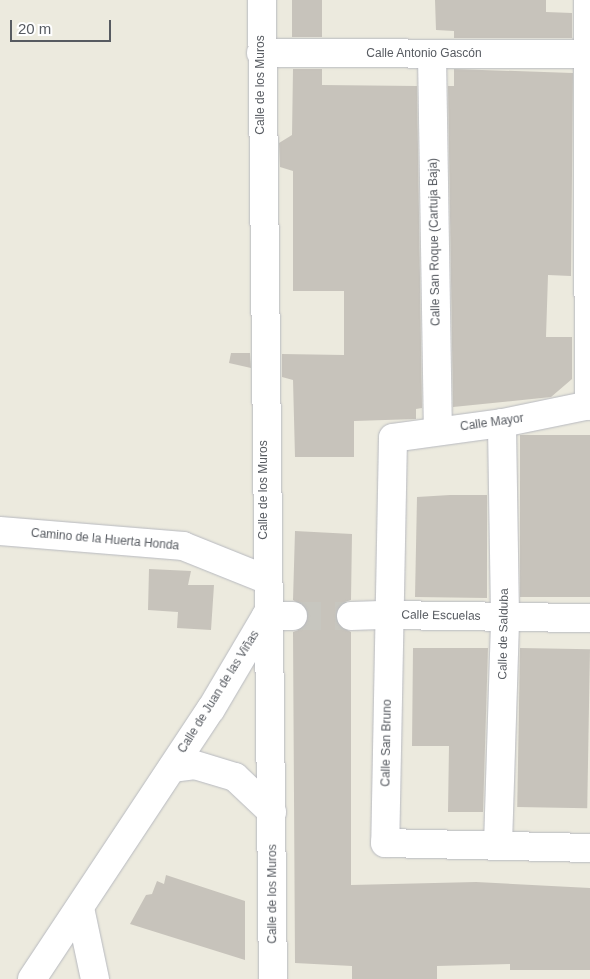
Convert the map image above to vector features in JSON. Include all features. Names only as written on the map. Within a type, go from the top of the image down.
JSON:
[{"type":"street","name":"Calle de los Muros","points":[[262,0],[265,579],[272,812],[273,979]]},
{"type":"street","points":[[588,0],[589,405]]},
{"type":"street","name":"Calle Antonio Gascón","points":[[261,53],[588,54]]},
{"type":"street","name":"Calle San Roque (Cartuja Baja)","points":[[432,54],[438,429]]},
{"type":"street","name":"Calle Mayor","points":[[393,438],[438,429],[502,423],[589,405]]},
{"type":"street","name":"Calle de Salduba","points":[[498,845],[505,617],[502,423]]},
{"type":"street","name":"Calle San Bruno","points":[[393,438],[386,843],[590,848]]},
{"type":"street","name":"Camino de la Huerta Honda","points":[[0,531],[183,546],[265,579]]},
{"type":"street","points":[[266,616],[293,616]]},
{"type":"street","name":"Calle de Juan de las Viñas","points":[[32,979],[172,768],[266,616]]},
{"type":"street","name":"Calle Escuelas","points":[[351,616],[590,618]]},
{"type":"street","name":"Calle de Juan de las Viñas","points":[[172,768],[194,765],[235,777],[272,812]]},
{"type":"street","points":[[80,908],[91,973]]},
{"type":"building","points":[[292,0],[322,0],[322,37],[292,37]]},
{"type":"building","points":[[435,0],[546,0],[546,12],[572,13],[572,38],[454,38],[454,31],[436,30]]},
{"type":"building","points":[[293,69],[322,69],[322,85],[417,86],[422,408],[416,409],[416,419],[354,421],[354,457],[295,457],[293,380],[282,377],[282,354],[344,355],[344,291],[293,291],[293,171],[280,167],[279,143],[292,135]]},
{"type":"building","points":[[454,69],[573,73],[571,276],[548,275],[546,337],[572,337],[572,379],[551,397],[453,407],[448,86],[454,86]]},
{"type":"building","points":[[231,353],[250,353],[251,368],[229,363]]},
{"type":"building","points":[[520,435],[590,435],[590,597],[520,597]]},
{"type":"building","points":[[487,495],[487,598],[415,597],[417,497]]},
{"type":"building","points":[[295,531],[352,534],[351,600],[342,603],[335,616],[338,625],[351,632],[351,885],[476,882],[590,888],[590,970],[510,970],[510,964],[437,966],[437,979],[352,979],[352,966],[295,963],[293,632],[301,629],[309,616],[306,608],[293,600]]},
{"type":"building","points":[[149,569],[191,571],[188,585],[214,585],[211,630],[177,628],[178,612],[148,610]]},
{"type":"building","points":[[413,648],[488,648],[483,812],[448,812],[449,746],[412,746]]},
{"type":"building","points":[[520,648],[590,649],[587,808],[517,807]]},
{"type":"building","points":[[166,875],[245,901],[245,960],[130,924],[146,895],[152,894],[157,881],[164,884]]},
{"type":"tunnel","points":[[293,616],[351,616]]}]
